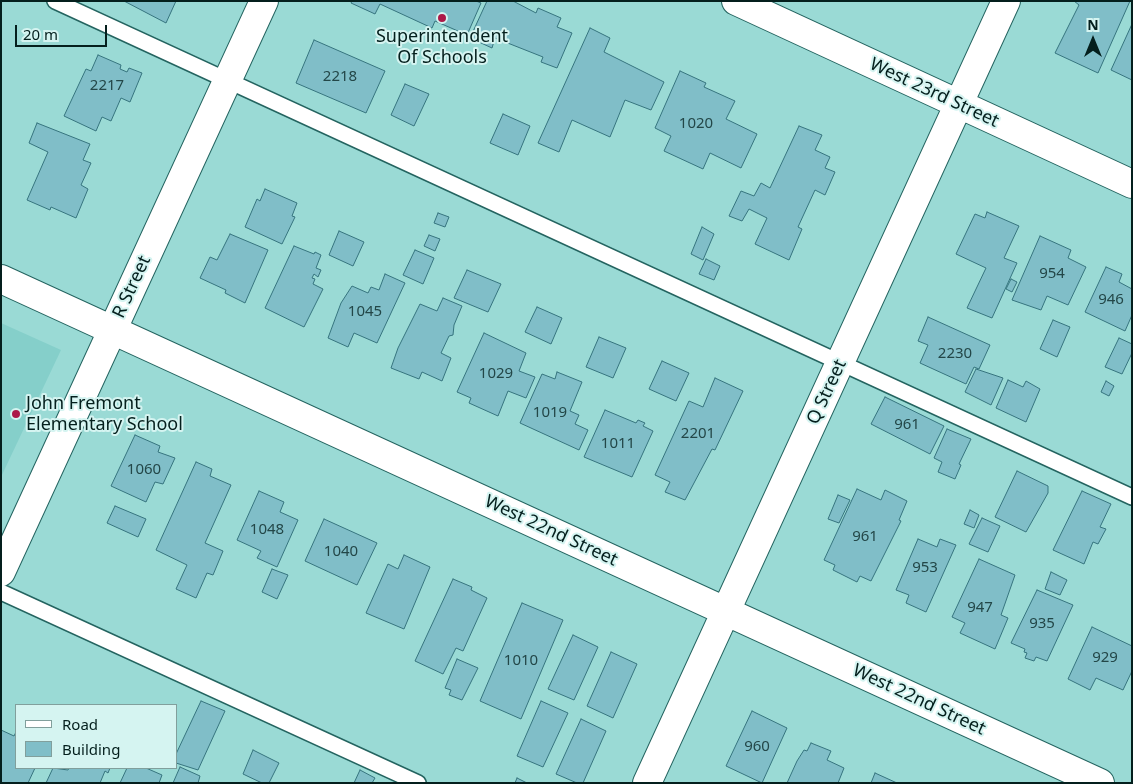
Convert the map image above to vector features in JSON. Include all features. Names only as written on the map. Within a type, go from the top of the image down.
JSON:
[{"type":"street","name":"R Street","points":[[1,572],[264,1]]},
{"type":"street","name":"West 23rd Street","points":[[736,1],[1132,184]]},
{"type":"street","name":"Q Street","points":[[647,783],[1006,1]]},
{"type":"street","name":"West 22nd Street","points":[[1,279],[1100,783]]},
{"type":"lane","points":[[55,1],[1132,498]]},
{"type":"lane","points":[[1,592],[418,783]]},
{"type":"shaded area","name":"John Fremont Elementary School","points":[[1,323],[61,350],[1,477]]},
{"type":"building","points":[[124,1],[176,1],[166,23]]},
{"type":"building","name":"Superintendent Of Schools","points":[[352,1],[476,1],[481,3],[467,35],[435,21],[432,28],[380,4],[375,14],[351,3]]},
{"type":"building","points":[[487,1],[513,1],[536,13],[538,8],[561,18],[557,27],[572,33],[557,68],[541,62],[543,57],[495,38],[492,48],[470,38]]},
{"type":"building","points":[[1074,1],[1130,1],[1098,73],[1055,53],[1079,5]]},
{"type":"building","points":[[1132,24],[1132,80],[1111,70]]},
{"type":"building","points":[[590,28],[610,38],[604,52],[664,82],[651,110],[625,100],[610,137],[572,120],[559,152],[538,143]]},
{"type":"building","points":[[314,40],[385,71],[366,113],[296,83]]},
{"type":"building","points":[[98,55],[121,65],[120,69],[127,72],[129,68],[142,73],[130,102],[121,98],[111,121],[102,117],[96,131],[64,116],[86,69],[91,71]]},
{"type":"building","points":[[680,71],[706,83],[704,87],[735,101],[726,119],[757,134],[741,168],[710,153],[703,169],[664,151],[671,136],[655,128]]},
{"type":"building","points":[[405,84],[429,94],[414,126],[391,115]]},
{"type":"building","points":[[503,114],[530,126],[518,155],[490,143]]},
{"type":"building","points":[[37,123],[90,144],[83,160],[91,163],[81,185],[88,189],[76,218],[51,207],[50,210],[27,200],[48,152],[29,143]]},
{"type":"building","points":[[799,126],[822,135],[815,150],[830,157],[825,168],[835,172],[825,195],[815,190],[798,227],[802,229],[789,260],[755,244],[767,218],[749,209],[742,221],[729,216],[741,191],[754,196],[761,183],[770,188]]},
{"type":"building","points":[[265,189],[297,203],[292,216],[295,217],[282,244],[245,227],[257,199],[260,201]]},
{"type":"building","points":[[987,212],[1019,226],[1004,258],[1017,263],[992,318],[967,308],[986,268],[956,254],[975,214],[985,218]]},
{"type":"building","points":[[438,213],[449,217],[445,227],[434,223]]},
{"type":"building","points":[[702,227],[714,234],[703,260],[691,254]]},
{"type":"building","points":[[339,231],[364,242],[353,266],[329,255]]},
{"type":"building","points":[[230,234],[268,250],[245,303],[225,293],[226,290],[200,278],[210,257],[217,260]]},
{"type":"building","points":[[429,235],[440,239],[435,251],[424,246]]},
{"type":"building","points":[[1040,236],[1071,250],[1068,258],[1086,267],[1068,305],[1047,296],[1041,310],[1012,300]]},
{"type":"building","points":[[294,246],[321,255],[316,268],[321,270],[318,277],[314,274],[312,278],[315,279],[313,284],[323,289],[304,327],[265,308]]},
{"type":"building","points":[[415,250],[434,258],[423,284],[403,275]]},
{"type":"building","points":[[706,259],[720,266],[714,280],[699,274]]},
{"type":"building","points":[[1106,267],[1122,274],[1119,282],[1132,289],[1132,315],[1125,331],[1085,312]]},
{"type":"building","points":[[467,270],[501,284],[488,312],[454,298]]},
{"type":"building","points":[[385,274],[405,283],[377,343],[354,333],[348,347],[328,338],[341,303],[352,286],[368,293],[371,287],[379,290]]},
{"type":"building","points":[[1011,279],[1017,282],[1012,292],[1006,289]]},
{"type":"building","points":[[443,298],[462,306],[454,325],[453,335],[449,336],[441,353],[451,358],[442,381],[422,372],[419,379],[391,368],[398,348],[420,304],[437,311]]},
{"type":"building","points":[[537,307],[562,318],[551,344],[525,332]]},
{"type":"building","points":[[928,317],[990,345],[979,369],[974,367],[966,384],[920,363],[928,345],[918,341]]},
{"type":"building","points":[[1053,320],[1070,327],[1057,357],[1040,349]]},
{"type":"building","points":[[484,333],[526,353],[519,371],[535,377],[526,398],[508,391],[498,416],[469,403],[471,398],[457,392]]},
{"type":"building","points":[[599,337],[626,348],[613,378],[586,367]]},
{"type":"building","points":[[1119,338],[1132,344],[1132,353],[1122,374],[1105,367]]},
{"type":"building","points":[[662,361],[689,373],[676,401],[649,389]]},
{"type":"building","points":[[976,369],[1003,378],[991,405],[965,392]]},
{"type":"building","points":[[557,372],[582,382],[570,411],[579,415],[575,424],[588,430],[579,450],[520,423],[542,374],[555,379]]},
{"type":"building","points":[[715,378],[743,391],[715,450],[712,449],[685,500],[665,492],[670,482],[655,475],[689,401],[703,407]]},
{"type":"building","points":[[1008,380],[1023,387],[1026,381],[1040,389],[1026,422],[996,408]]},
{"type":"building","points":[[1106,381],[1114,386],[1109,396],[1101,392]]},
{"type":"building","points":[[885,397],[944,426],[930,454],[871,424]]},
{"type":"building","points":[[605,410],[636,423],[638,420],[645,423],[643,426],[653,431],[632,477],[584,457]]},
{"type":"building","points":[[947,429],[971,439],[959,464],[961,465],[955,479],[938,472],[942,462],[934,458]]},
{"type":"building","points":[[135,435],[160,446],[158,452],[175,458],[163,484],[155,482],[146,502],[111,486]]},
{"type":"building","points":[[196,462],[212,469],[210,476],[231,485],[205,543],[223,551],[213,575],[207,573],[196,598],[176,589],[187,565],[156,550]]},
{"type":"building","points":[[1017,471],[1048,486],[1048,493],[1026,532],[995,517]]},
{"type":"building","points":[[857,489],[881,500],[885,490],[907,501],[899,520],[901,521],[871,581],[860,576],[857,582],[833,570],[835,565],[824,560]]},
{"type":"building","points":[[259,491],[284,502],[280,512],[298,520],[277,567],[257,558],[261,551],[237,540]]},
{"type":"building","points":[[1082,491],[1111,504],[1100,527],[1106,529],[1098,544],[1093,542],[1084,564],[1053,550]]},
{"type":"building","points":[[838,495],[850,500],[839,523],[828,519]]},
{"type":"building","points":[[115,506],[146,519],[138,537],[107,523]]},
{"type":"building","points":[[970,510],[979,515],[974,528],[964,524]]},
{"type":"building","points":[[982,518],[1000,526],[988,552],[969,544]]},
{"type":"building","points":[[324,519],[377,543],[357,585],[305,561]]},
{"type":"building","points":[[918,539],[937,547],[940,539],[956,545],[926,612],[906,603],[909,595],[896,590]]},
{"type":"building","points":[[404,555],[430,567],[404,629],[366,613],[388,564],[398,569]]},
{"type":"building","points":[[979,559],[1015,575],[1001,615],[1008,618],[995,649],[960,633],[965,623],[952,617]]},
{"type":"building","points":[[272,569],[288,575],[277,599],[262,592]]},
{"type":"building","points":[[1051,572],[1067,580],[1060,595],[1045,589]]},
{"type":"building","points":[[453,579],[472,587],[471,590],[487,598],[463,651],[456,648],[443,674],[415,661]]},
{"type":"building","points":[[1037,590],[1073,605],[1047,661],[1036,657],[1034,661],[1025,658],[1027,653],[1024,652],[1025,649],[1011,643]]},
{"type":"building","points":[[522,603],[563,620],[521,719],[480,701]]},
{"type":"building","points":[[1092,627],[1132,646],[1132,671],[1123,690],[1096,678],[1090,690],[1068,679]]},
{"type":"building","points":[[573,635],[598,647],[574,700],[548,689]]},
{"type":"building","points":[[611,652],[637,664],[613,718],[587,706]]},
{"type":"building","points":[[457,659],[478,668],[462,700],[449,695],[451,690],[445,688]]},
{"type":"building","points":[[201,701],[225,711],[198,770],[178,764],[178,750]]},
{"type":"building","points":[[541,701],[568,713],[543,767],[517,756]]},
{"type":"building","points":[[752,711],[787,728],[762,783],[726,766]]},
{"type":"building","points":[[581,719],[606,731],[583,783],[577,783],[556,774]]},
{"type":"building","points":[[1,730],[14,736],[15,734],[15,769],[35,769],[28,783],[1,783]]},
{"type":"building","points":[[811,743],[831,751],[827,760],[844,768],[838,783],[787,783],[797,761],[804,750],[807,751]]},
{"type":"building","points":[[253,750],[279,763],[269,783],[262,783],[243,774]]},
{"type":"building","points":[[180,767],[200,776],[198,783],[173,783]]},
{"type":"building","points":[[53,769],[110,769],[108,773],[105,771],[100,783],[46,783]]},
{"type":"building","points":[[127,769],[148,769],[162,775],[159,783],[120,783]]},
{"type":"building","points":[[360,770],[375,778],[372,783],[354,783]]},
{"type":"building","points":[[875,773],[897,783],[871,783]]},
{"type":"building","points":[[517,778],[527,783],[515,783]]},
{"type":"place","name":"Superintendent Of Schools","points":[[442,18]]},
{"type":"place","name":"John Fremont Elementary School","points":[[16,414]]}]
